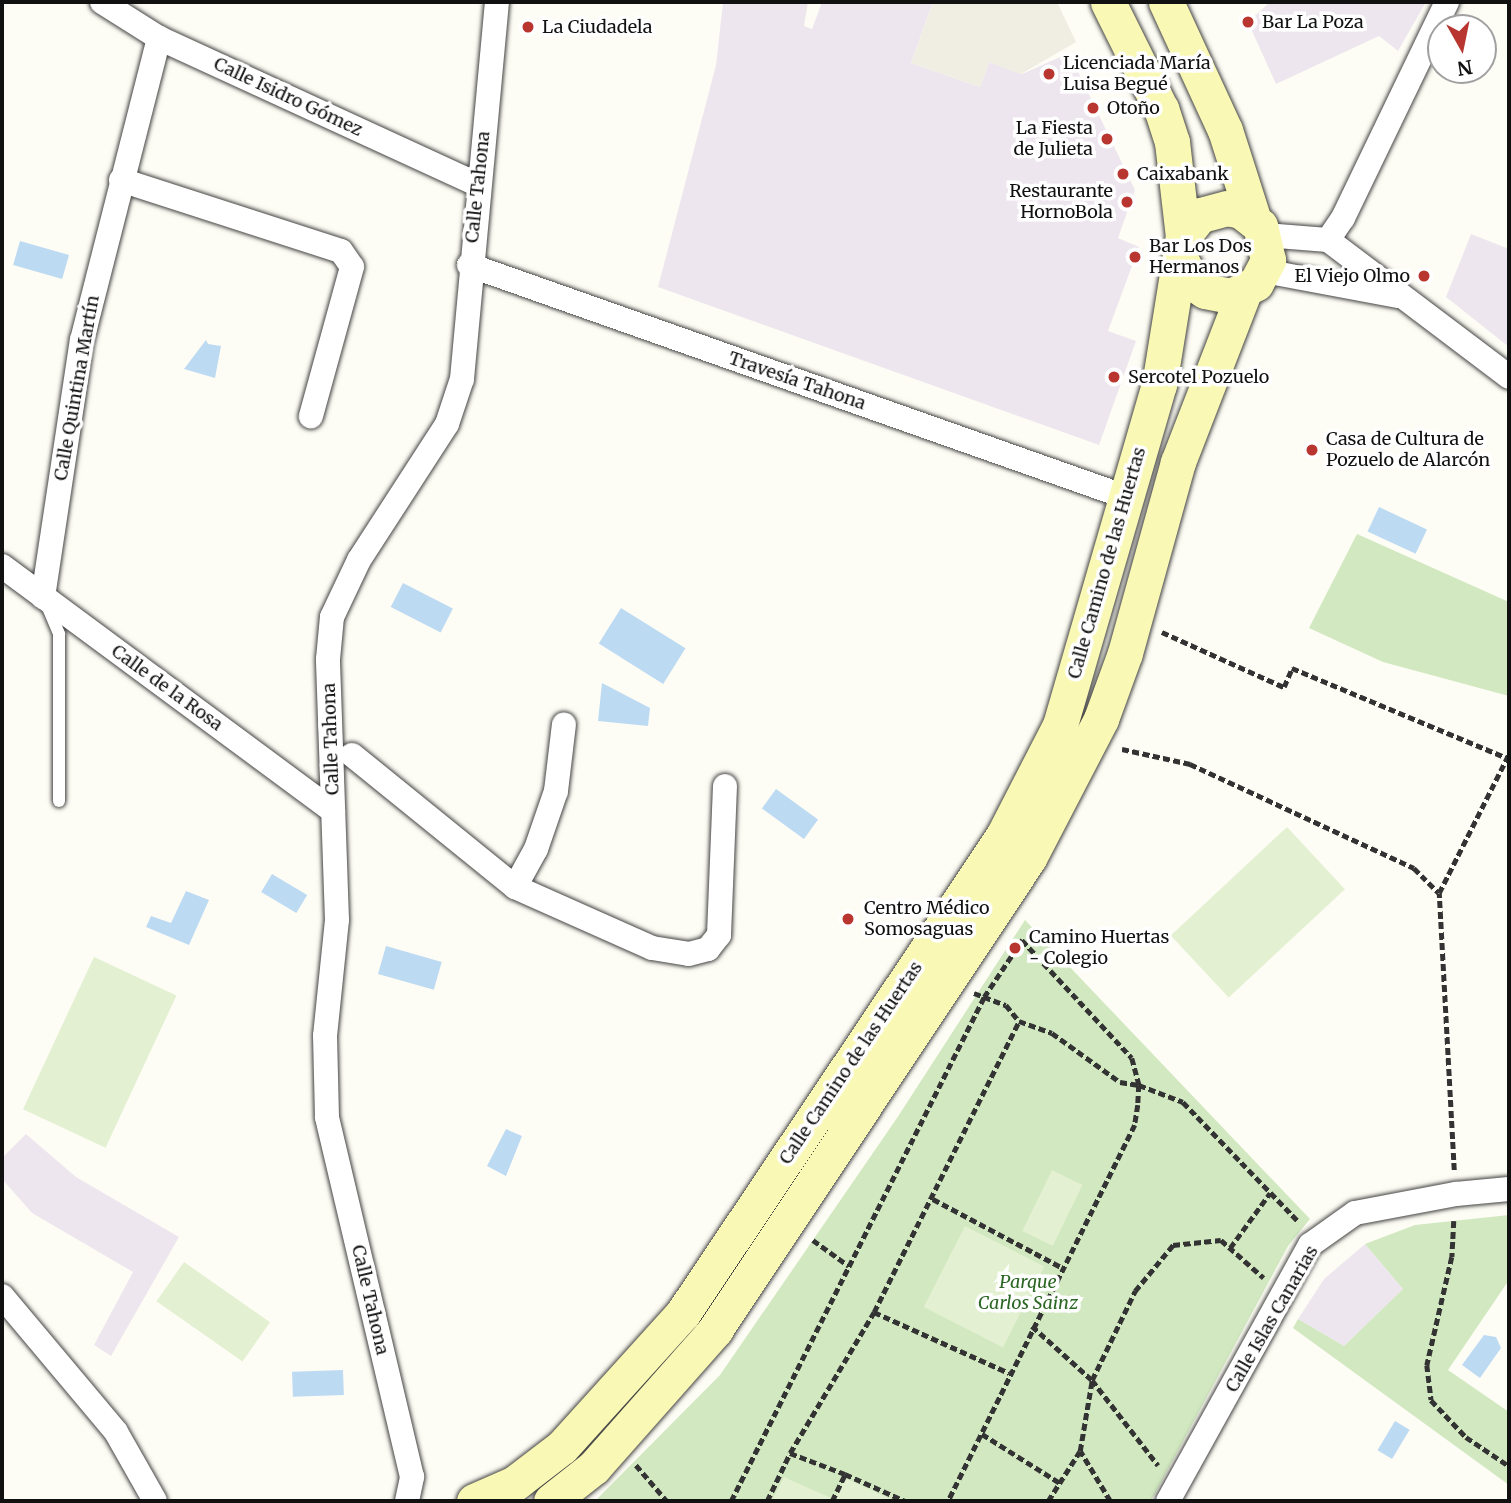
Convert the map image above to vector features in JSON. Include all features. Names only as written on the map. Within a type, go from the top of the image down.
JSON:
[{"type":"main road","points":[[1108,2],[1161,108],[1172,142],[1182,248],[1194,283],[1205,291],[1231,296],[1254,281],[1268,260],[1259,226],[1225,130],[1166,2]]},
{"type":"main road","points":[[1182,248],[1200,215],[1213,210],[1227,208],[1259,226]]},
{"type":"main road","name":"Calle Camino de las Huertas","points":[[474,1501],[515,1483],[562,1447],[683,1313],[1003,836],[1059,724],[1159,385],[1182,248]]},
{"type":"main road","name":"Calle Camino de las Huertas","points":[[551,1501],[594,1468],[706,1340],[789,1222],[1029,858],[1091,743],[1135,620],[1178,462],[1254,281]]},
{"type":"street","name":"Calle Isidro Gómez","points":[[102,2],[159,38],[478,185]]},
{"type":"street","name":"Calle Tahona","points":[[407,1501],[412,1476],[327,1117],[325,1036],[337,920],[328,659],[332,617],[359,560],[447,425],[461,379],[469,265],[496,2]]},
{"type":"street","points":[[1328,240],[1447,2]]},
{"type":"street","name":"Calle Quintina Martín","points":[[43,597],[82,340],[159,38]]},
{"type":"street","points":[[121,180],[341,251],[352,267],[311,416]]},
{"type":"street","points":[[1259,226],[1328,240],[1509,377]]},
{"type":"street","name":"Travesía Tahona","points":[[469,265],[1126,497]]},
{"type":"street","points":[[1254,281],[1400,296]]},
{"type":"street","name":"Calle de la Rosa","points":[[2,566],[333,811]]},
{"type":"street","points":[[515,887],[536,849],[556,791],[564,724]]},
{"type":"street","points":[[352,755],[515,887],[652,948],[689,954],[708,949],[719,935],[725,786]]},
{"type":"street","name":"Calle Islas Canarias","points":[[1172,1494],[1284,1293],[1317,1240],[1355,1213],[1456,1194],[1509,1189]]},
{"type":"street","points":[[2,1296],[116,1432],[155,1501]]},
{"type":"lane","points":[[43,597],[59,634],[59,801]]},
{"type":"lane","points":[[332,738],[352,755]]},
{"type":"path","points":[[1135,620],[1284,687],[1292,668],[1508,756],[1439,893],[1456,1194],[1452,1257],[1427,1365],[1431,1400],[1466,1437],[1509,1466]]},
{"type":"path","points":[[1091,743],[1190,764],[1414,868],[1439,893]]},
{"type":"path","points":[[731,1501],[984,998],[1022,940],[1132,1058],[1139,1085],[1135,1125],[1061,1267],[948,1501]]},
{"type":"path","points":[[984,998],[1006,1005],[1019,1021],[1052,1033],[1120,1082],[1139,1085],[1183,1102],[1317,1240]]},
{"type":"path","points":[[767,1501],[790,1453],[874,1312],[933,1199],[1019,1021]]},
{"type":"path","points":[[1230,1248],[1270,1193]]},
{"type":"path","points":[[933,1199],[1061,1267]]},
{"type":"path","points":[[789,1222],[849,1266]]},
{"type":"path","points":[[1048,1501],[1080,1451],[1092,1380],[1135,1291],[1173,1245],[1222,1240],[1284,1293]]},
{"type":"path","points":[[874,1312],[1009,1373]]},
{"type":"path","points":[[1032,1326],[1092,1380],[1172,1494]]},
{"type":"path","points":[[982,1434],[1060,1483]]},
{"type":"path","points":[[1080,1451],[1110,1501]]},
{"type":"path","points":[[790,1453],[905,1501]]},
{"type":"path","points":[[635,1464],[667,1501]]},
{"type":"path","points":[[832,1501],[845,1474]]},
{"type":"shaded area","points":[[723,2],[808,2],[804,26],[812,29],[822,2],[933,2],[911,63],[980,87],[989,62],[1022,74],[1069,53],[1135,190],[1118,238],[1139,247],[1108,331],[1136,341],[1099,445],[658,287],[716,65]]},
{"type":"shaded area","points":[[933,2],[1057,2],[1076,42],[1021,74],[989,62],[980,87],[911,63]]},
{"type":"shaded area","points":[[1270,2],[1426,2],[1398,51],[1379,36],[1276,84],[1248,22]]},
{"type":"shaded area","points":[[1471,234],[1509,249],[1509,347],[1446,297]]},
{"type":"shaded area","points":[[26,1134],[76,1177],[179,1237],[111,1356],[94,1345],[133,1272],[32,1213],[2,1179],[2,1158]]},
{"type":"shaded area","points":[[1365,1244],[1403,1289],[1344,1346],[1298,1319],[1324,1279]]},
{"type":"green space","points":[[1357,534],[1509,602],[1509,696],[1383,662],[1309,628]]},
{"type":"green space","points":[[1287,827],[1345,889],[1229,998],[1171,935]]},
{"type":"green space","name":"Parque Carlos Sainz","points":[[1025,920],[1310,1219],[1288,1246],[1151,1501],[595,1501],[720,1375],[897,1118]]},
{"type":"green space","points":[[94,957],[176,995],[105,1148],[23,1109]]},
{"type":"green space","points":[[1052,1170],[1083,1185],[1053,1246],[1022,1231]]},
{"type":"green space","points":[[1509,1215],[1509,1280],[1448,1370],[1509,1412],[1509,1485],[1293,1328],[1298,1319],[1344,1346],[1403,1289],[1365,1244],[1415,1225]]},
{"type":"green space","points":[[965,1226],[1044,1266],[1003,1347],[924,1307]]},
{"type":"green space","points":[[184,1262],[270,1322],[242,1362],[156,1301]]},
{"type":"green space","points":[[784,1477],[831,1498],[829,1501],[772,1501]]},
{"type":"green space","points":[[845,1478],[895,1501],[834,1501]]},
{"type":"water","points":[[20,241],[69,255],[62,279],[13,265]]},
{"type":"water","points":[[206,340],[208,344],[221,346],[215,378],[184,369]]},
{"type":"water","points":[[1379,507],[1427,529],[1416,554],[1368,531]]},
{"type":"water","points":[[403,583],[453,608],[441,632],[391,607]]},
{"type":"water","points":[[621,608],[685,648],[663,684],[599,644]]},
{"type":"water","points":[[602,683],[650,708],[648,726],[598,721]]},
{"type":"water","points":[[776,789],[818,820],[804,839],[762,808]]},
{"type":"water","points":[[272,874],[307,895],[296,913],[261,892]]},
{"type":"water","points":[[186,891],[209,900],[189,945],[146,927],[151,916],[171,923]]},
{"type":"water","points":[[386,946],[442,962],[434,990],[378,974]]},
{"type":"water","points":[[506,1129],[522,1136],[506,1176],[487,1166]]},
{"type":"water","points":[[1484,1335],[1496,1337],[1501,1348],[1480,1378],[1462,1365]]},
{"type":"water","points":[[343,1370],[344,1395],[293,1397],[292,1372]]},
{"type":"water","points":[[1395,1421],[1410,1430],[1392,1459],[1377,1450]]},
{"type":"place","name":"Bar La Poza","points":[[1248,22]]},
{"type":"place","name":"La Ciudadela","points":[[528,27]]},
{"type":"place","name":"Licenciada María Luisa Begué","points":[[1049,74]]},
{"type":"place","name":"Otoño","points":[[1093,108]]},
{"type":"place","name":"La Fiesta de Julieta","points":[[1107,139]]},
{"type":"place","name":"Caixabank","points":[[1123,174]]},
{"type":"place","name":"Restaurante HornoBola","points":[[1127,202]]},
{"type":"place","name":"Bar Los Dos Hermanos","points":[[1135,257]]},
{"type":"place","name":"El Viejo Olmo","points":[[1424,276]]},
{"type":"place","name":"Sercotel Pozuelo","points":[[1114,377]]},
{"type":"place","name":"Casa de Cultura de Pozuelo de Alarcón","points":[[1312,450]]},
{"type":"place","name":"Centro Médico Somosaguas","points":[[848,919]]},
{"type":"place","name":"Camino Huertas - Colegio","points":[[1015,948]]}]
